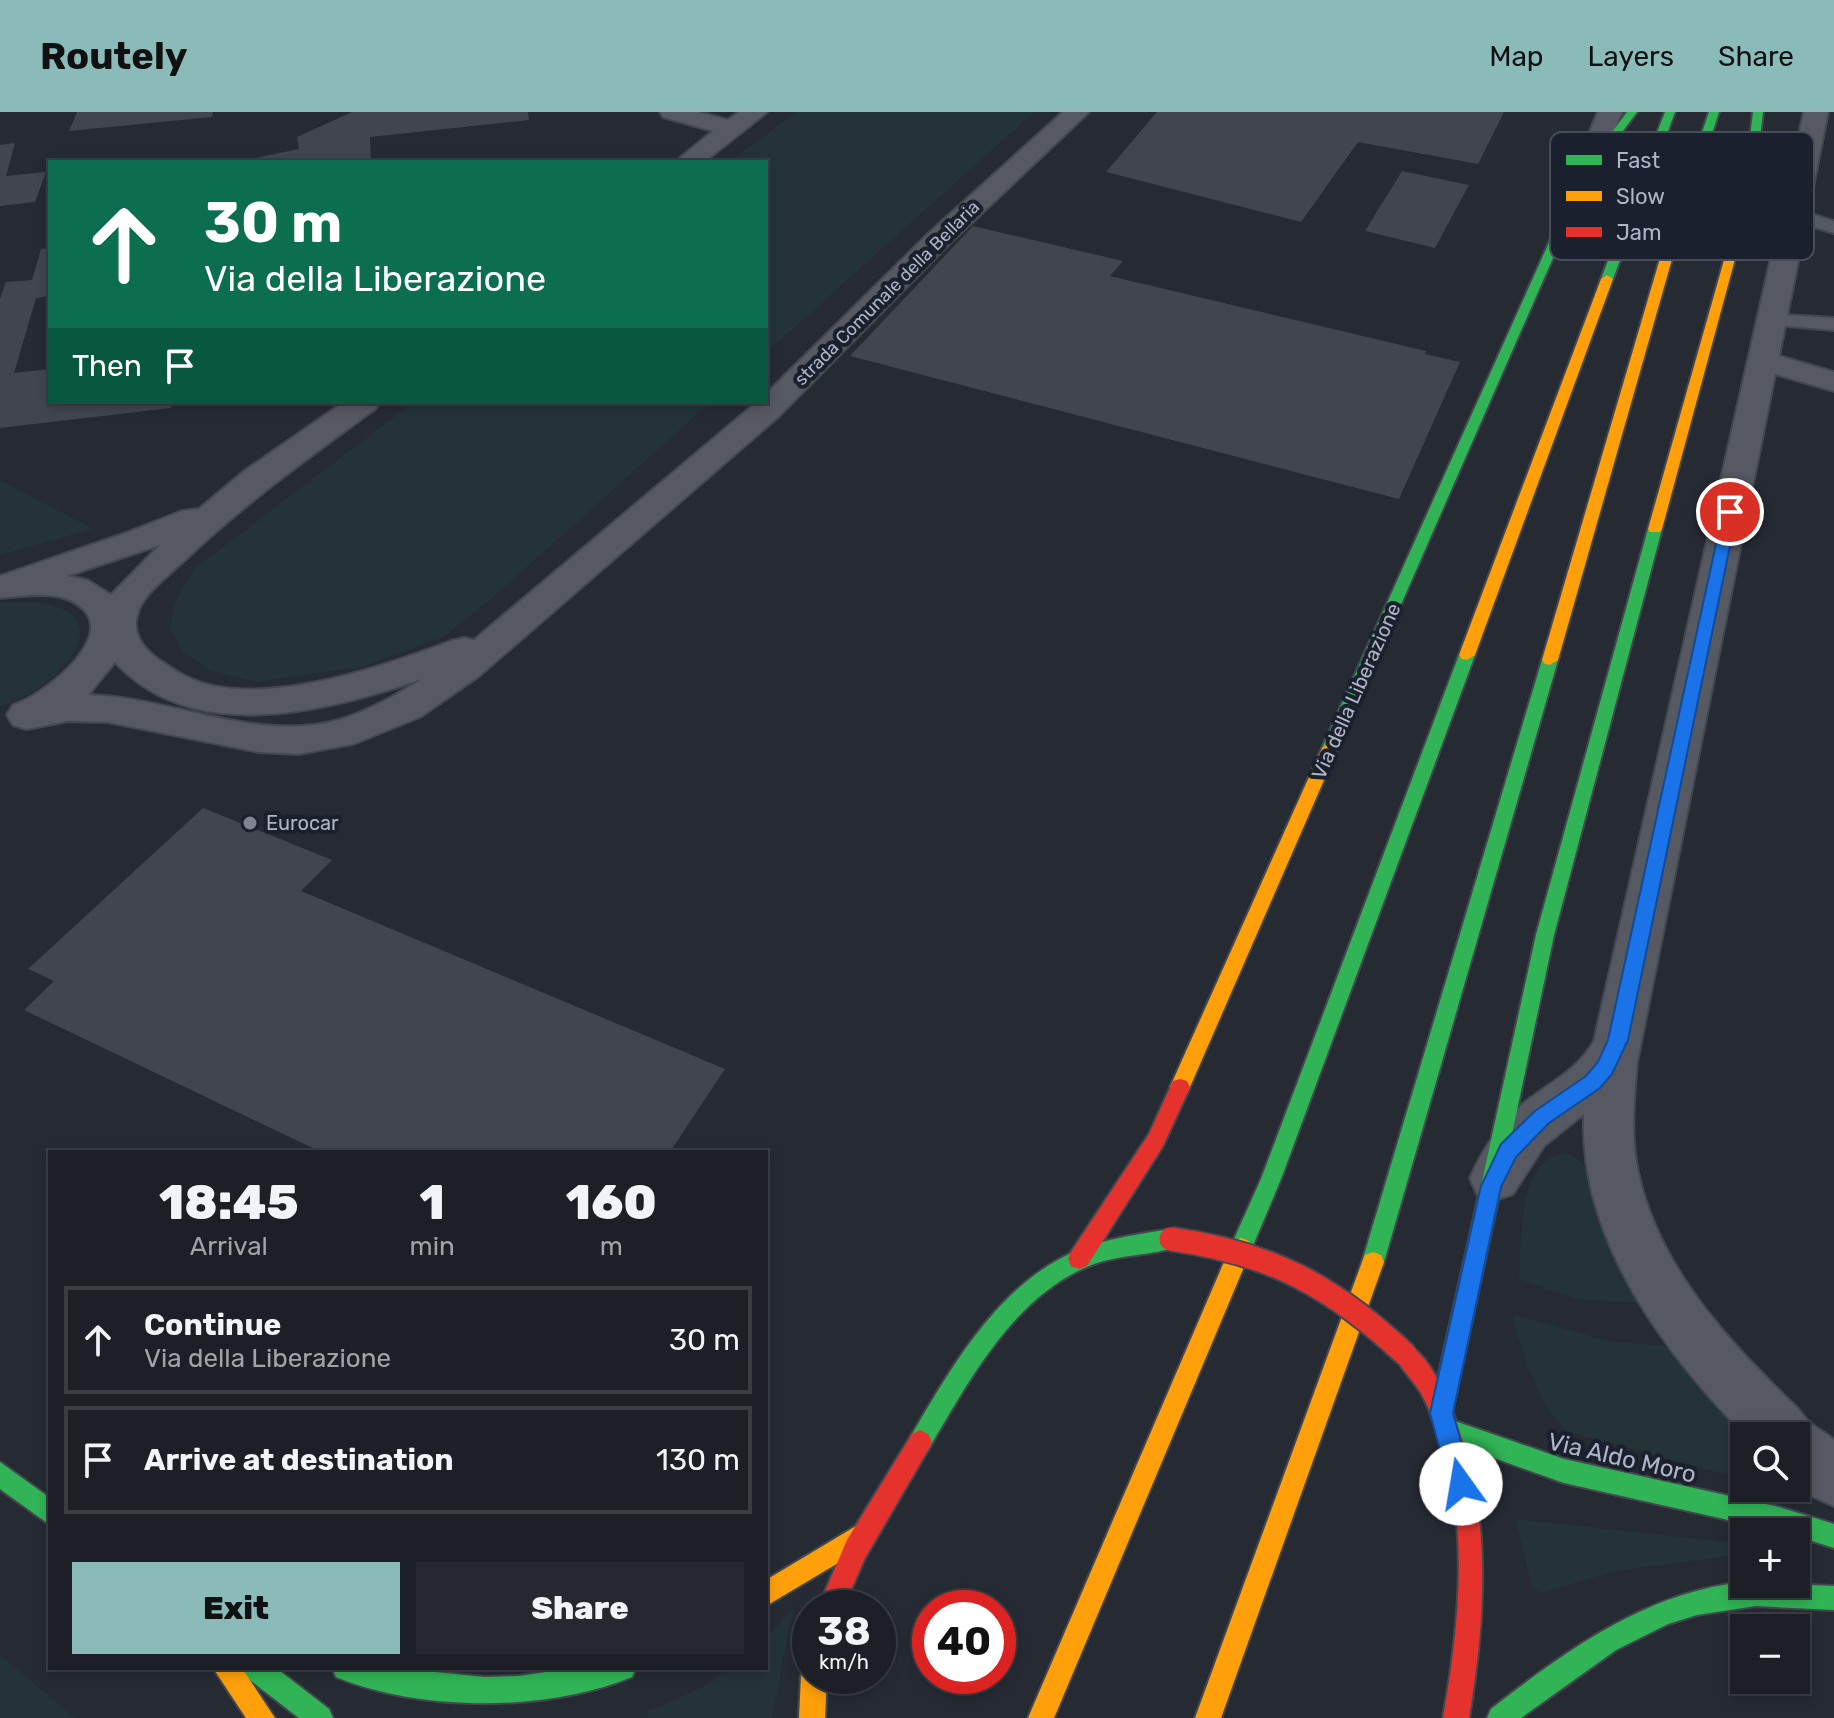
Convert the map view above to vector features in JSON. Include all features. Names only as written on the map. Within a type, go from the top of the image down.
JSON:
[{"type":"main road","points":[[1617,132],[1632,112]]},
{"type":"main road","points":[[1663,132],[1670,112]]},
{"type":"main road","points":[[1707,132],[1714,112]]},
{"type":"main road","points":[[1756,132],[1758,112]]},
{"type":"main road","name":"Via della Liberazione","points":[[1079,1259],[1162,1126],[1550,252]]},
{"type":"main road","points":[[1041,1718],[1271,1179],[1615,260]]},
{"type":"main road","points":[[1208,1718],[1386,1226],[1665,260]]},
{"type":"main road","points":[[1441,1413],[1545,935],[1729,260]]},
{"type":"main road","points":[[836,1590],[866,1532],[981,1342],[1032,1287],[1079,1259],[1136,1241],[1171,1239],[1231,1246],[1256,1253],[1306,1276],[1358,1306],[1417,1366],[1441,1413],[1449,1431],[1465,1508],[1473,1607],[1468,1661],[1456,1718]]},
{"type":"main road","name":"Via Aldo Moro","points":[[1449,1431],[1564,1471],[1779,1519],[1834,1536]]},
{"type":"main road","points":[[0,1474],[48,1511]]},
{"type":"main road","points":[[768,1593],[866,1532]]},
{"type":"main road","points":[[1500,1718],[1593,1647],[1655,1614],[1694,1601],[1731,1594],[1779,1593],[1834,1598]]},
{"type":"main road","points":[[227,1670],[262,1718]]},
{"type":"main road","points":[[258,1670],[320,1718]]},
{"type":"main road","points":[[351,1670],[368,1676],[450,1690],[504,1690],[579,1680],[616,1670]]},
{"type":"main road","points":[[812,1718],[813,1694]]},
{"type":"street","points":[[672,112],[732,129]]},
{"type":"street","points":[[691,160],[755,112]]},
{"type":"street","name":"strada Comunale della Bellaria","points":[[511,626],[792,387],[921,255],[1077,112]]},
{"type":"street","name":"Via della Liberazione","points":[[1602,132],[1610,112]]},
{"type":"street","points":[[1812,132],[1816,112]]},
{"type":"street","points":[[1771,1422],[1696,1343],[1648,1269],[1629,1228],[1615,1181],[1607,1132],[1608,1086],[1784,260]]},
{"type":"street","points":[[1763,361],[1834,382]]},
{"type":"street","points":[[361,404],[222,506],[142,582],[117,619],[117,639],[126,652],[165,683],[214,697],[267,700],[327,695],[368,685],[464,650],[511,626]]},
{"type":"street","points":[[0,586],[138,541],[222,506]]},
{"type":"street","points":[[0,586],[41,584],[76,590],[98,603],[110,624],[108,644],[93,670],[62,697],[9,722]]},
{"type":"street","points":[[9,722],[64,707],[113,707],[257,740],[297,741],[329,736],[385,719],[422,699],[511,626]]},
{"type":"street","points":[[1491,1186],[1509,1151],[1542,1117],[1593,1082],[1605,1068],[1618,1040]]},
{"type":"street","points":[[1810,1457],[1834,1477]]},
{"type":"lane","points":[[1814,221],[1834,227]]},
{"type":"lane","points":[[1771,320],[1834,324]]},
{"type":"shaded area","points":[[796,112],[1034,112],[768,351],[768,160],[733,160]]},
{"type":"shaded area","points":[[411,404],[709,404],[491,599],[443,637],[365,666],[257,682],[209,670],[182,651],[170,628],[174,604],[194,569]]},
{"type":"shaded area","points":[[0,480],[93,529],[0,555]]},
{"type":"shaded area","points":[[0,603],[51,605],[72,615],[80,629],[77,646],[66,664],[48,681],[26,695],[0,706]]},
{"type":"shaded area","points":[[1563,1153],[1577,1158],[1586,1168],[1601,1226],[1640,1303],[1577,1299],[1519,1279],[1524,1206],[1529,1187],[1548,1159]]},
{"type":"shaded area","points":[[1514,1315],[1612,1342],[1671,1346],[1742,1422],[1730,1422],[1730,1475],[1569,1432],[1541,1396],[1514,1325]]},
{"type":"shaded area","points":[[1516,1519],[1730,1542],[1730,1556],[1616,1571],[1541,1593],[1532,1588]]},
{"type":"shaded area","points":[[792,1611],[772,1718],[648,1718],[648,1711],[701,1688],[726,1670],[768,1670],[768,1635]]},
{"type":"shaded area","points":[[0,1655],[75,1718],[0,1718]]},
{"type":"building","points":[[77,112],[213,112],[212,117],[69,131]]},
{"type":"building","points":[[352,112],[528,112],[529,120],[370,137],[371,160],[246,160],[299,149],[297,137]]},
{"type":"building","points":[[1157,112],[1504,112],[1478,164],[1358,142],[1301,222],[1106,172]]},
{"type":"building","points":[[15,143],[6,176],[46,172],[35,202],[0,206],[0,145]]},
{"type":"building","points":[[1402,171],[1469,185],[1435,248],[1365,231]]},
{"type":"building","points":[[973,226],[1123,261],[1110,276],[1426,351],[1425,354],[1460,362],[1399,499],[850,356]]},
{"type":"building","points":[[48,248],[48,296],[36,298],[14,373],[48,369],[48,404],[172,404],[171,408],[0,428],[0,299],[6,282],[32,280],[41,249]]},
{"type":"building","points":[[203,808],[332,860],[301,891],[725,1069],[671,1150],[317,1150],[24,1010],[54,981],[28,969]]},
{"type":"traffic: fast","points":[[1617,132],[1632,112]]},
{"type":"traffic: fast","points":[[1662,132],[1670,112]]},
{"type":"traffic: fast","points":[[1707,132],[1714,112]]},
{"type":"traffic: fast","points":[[1756,132],[1758,112]]},
{"type":"traffic: fast","points":[[1330,748],[1550,252]]},
{"type":"traffic: fast","points":[[1607,279],[1614,260]]},
{"type":"traffic: fast","points":[[1491,1186],[1545,935],[1655,529]]},
{"type":"traffic: fast","points":[[1241,1248],[1271,1179],[1467,655]]},
{"type":"traffic: fast","points":[[1373,1262],[1550,660]]},
{"type":"traffic: fast","points":[[920,1442],[985,1340],[1025,1296],[1086,1257],[1171,1239]]},
{"type":"traffic: fast","points":[[1449,1431],[1564,1471],[1779,1519],[1834,1536]]},
{"type":"traffic: fast","points":[[0,1474],[48,1511]]},
{"type":"traffic: fast","points":[[1500,1718],[1607,1641],[1666,1613],[1697,1602],[1730,1596],[1782,1594],[1834,1598]]},
{"type":"traffic: fast","points":[[258,1670],[320,1718]]},
{"type":"traffic: fast","points":[[352,1670],[414,1684],[484,1690],[554,1685],[616,1670]]},
{"type":"traffic: slow","points":[[1550,660],[1666,260]]},
{"type":"traffic: slow","points":[[1655,529],[1729,260]]},
{"type":"traffic: slow","points":[[1467,655],[1607,279]]},
{"type":"traffic: slow","points":[[1180,1087],[1330,748]]},
{"type":"traffic: slow","points":[[1441,1413],[1491,1186]]},
{"type":"traffic: slow","points":[[1041,1718],[1241,1248]]},
{"type":"traffic: slow","points":[[1208,1718],[1373,1262]]},
{"type":"traffic: slow","points":[[768,1593],[861,1535]]},
{"type":"traffic: slow","points":[[227,1670],[262,1718]]},
{"type":"traffic: slow","points":[[812,1718],[813,1694]]},
{"type":"traffic: jam","points":[[1079,1259],[1156,1140],[1180,1087]]},
{"type":"traffic: jam","points":[[1171,1239],[1240,1252],[1300,1274],[1354,1308],[1406,1355]]},
{"type":"traffic: jam","points":[[1406,1355],[1431,1389],[1448,1426],[1460,1466],[1467,1508],[1471,1594],[1456,1718]]},
{"type":"traffic: jam","points":[[838,1590],[856,1549],[920,1442]]},
{"type":"place","name":"Eurocar","points":[[250,823]]},
{"type":"route","points":[[1461,1484],[1449,1431],[1441,1413],[1491,1186],[1509,1151],[1525,1132],[1593,1082],[1605,1068],[1618,1040],[1730,512]]}]
